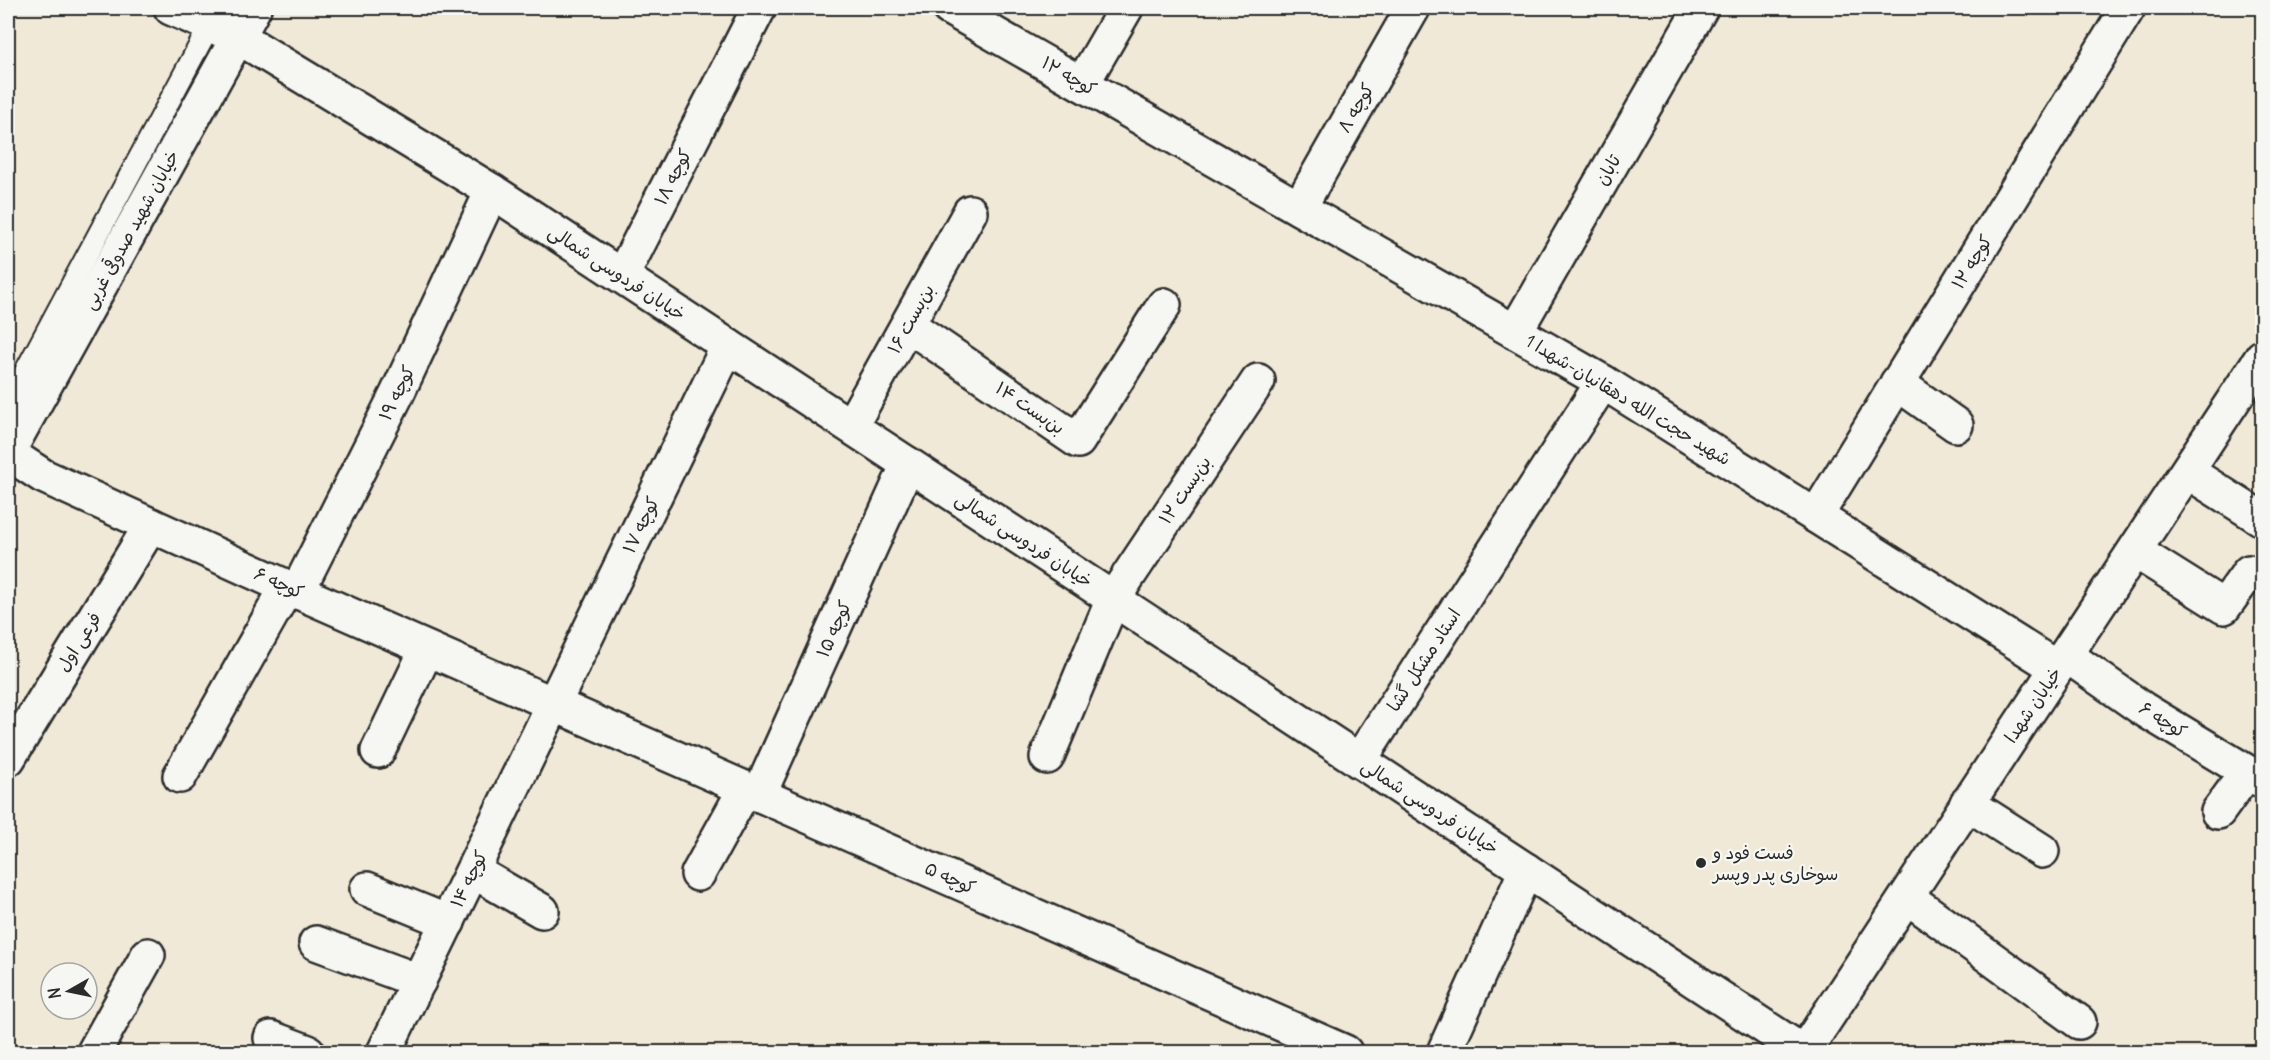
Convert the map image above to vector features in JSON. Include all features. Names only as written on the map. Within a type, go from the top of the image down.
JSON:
[{"type":"street","name":"خیابان فردوسی شمالی","points":[[171,8],[224,31],[492,191],[1804,1053]]},
{"type":"street","name":"خیابان شهید صدوقی غربی","points":[[8,453],[224,31],[254,8]]},
{"type":"street","name":"کوچه ۱۸","points":[[622,276],[759,8]]},
{"type":"street","name":"کوچه ۱۲","points":[[949,8],[1190,145]]},
{"type":"street","points":[[1082,84],[1126,8]]},
{"type":"street","name":"کوچه ۸","points":[[1299,208],[1413,8]]},
{"type":"street","name":"تابان","points":[[1515,332],[1701,8]]},
{"type":"street","name":"کوچه ۱۲","points":[[1816,516],[2128,8]]},
{"type":"street","name":"شهید حجت الله دهقانیان-شهدا 1","points":[[1190,145],[1603,382],[1816,516],[2062,662]]},
{"type":"street","name":"کوچه ۱۹","points":[[180,776],[292,590],[397,394],[492,191]]},
{"type":"street","name":"بن‌بست ۱۶","points":[[851,426],[970,212]]},
{"type":"street","name":"بن‌بست ۱۴","points":[[908,325],[1078,441],[1164,305]]},
{"type":"street","name":"کوچه ۱۷","points":[[555,705],[728,346]]},
{"type":"street","name":"خیابان شهدا","points":[[1804,1053],[2262,357]]},
{"type":"street","name":"بن‌بست ۱۲","points":[[1047,757],[1113,598],[1258,381]]},
{"type":"street","name":"استاد مشکل گشا","points":[[1359,761],[1603,382]]},
{"type":"street","points":[[1897,383],[1956,425]]},
{"type":"street","name":"کوچه ۶","points":[[8,453],[43,476],[292,590],[555,705]]},
{"type":"street","name":"کوچه ۱۵","points":[[698,874],[752,792],[908,464]]},
{"type":"street","points":[[2188,472],[2262,519]]},
{"type":"street","name":"فرعی اول","points":[[8,759],[152,525]]},
{"type":"street","points":[[2134,551],[2224,607],[2249,572]]},
{"type":"street","points":[[378,751],[427,649]]},
{"type":"street","name":"کوچه ۶","points":[[2062,662],[2255,776]]},
{"type":"street","name":"کوچه ۵","points":[[555,705],[1345,1053]]},
{"type":"street","name":"کوچه ۱۴","points":[[384,1053],[555,705]]},
{"type":"street","points":[[2218,812],[2255,776]]},
{"type":"street","points":[[1967,803],[2042,851]]},
{"type":"street","points":[[1444,1053],[1526,870]]},
{"type":"street","points":[[473,871],[542,911]]},
{"type":"street","points":[[367,889],[448,922]]},
{"type":"street","points":[[1907,897],[2079,1022]]},
{"type":"street","points":[[316,943],[419,981]]},
{"type":"street","points":[[94,1053],[148,955]]},
{"type":"street","points":[[271,1038],[308,1053]]},
{"type":"lane","points":[[8,404],[224,31]]},
{"type":"place","name":"فست فود و سوخاری پدر وپسر","points":[[1701,863]]}]
